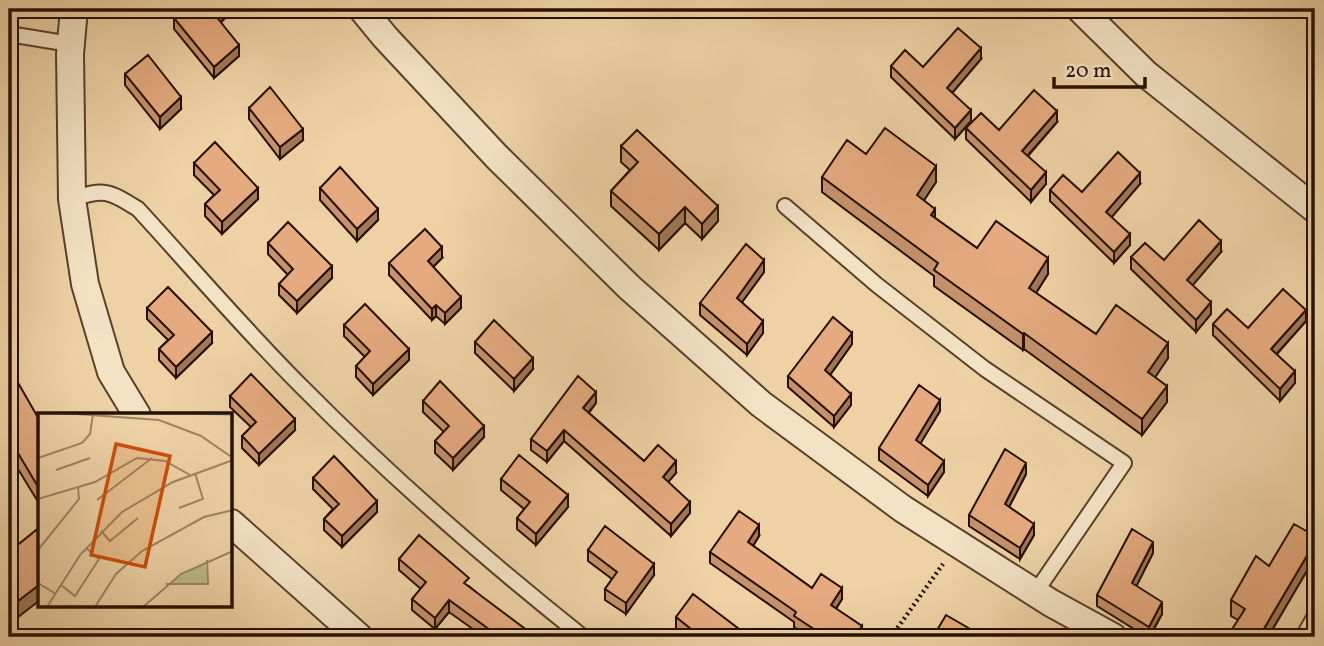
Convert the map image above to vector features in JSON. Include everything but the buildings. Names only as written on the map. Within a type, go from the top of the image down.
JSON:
[{"type":"street","points":[[74,9],[70,44],[72,199],[85,284],[111,372],[136,413]]},
{"type":"street","points":[[362,9],[497,157],[629,287],[761,404],[903,509],[1035,593],[1112,637]]},
{"type":"street","points":[[1080,9],[1146,74],[1315,209]]},
{"type":"street","points":[[233,525],[359,637]]},
{"type":"lane","points":[[9,34],[70,44]]},
{"type":"lane","points":[[72,199],[95,191],[115,195],[138,209],[300,385],[384,465],[583,637]]},
{"type":"lane","points":[[785,206],[877,285],[985,369],[1124,463],[1035,593]]},
{"type":"lane","points":[[1303,637],[1315,616]]},
{"type":"path","points":[[891,637],[957,543]]}]
